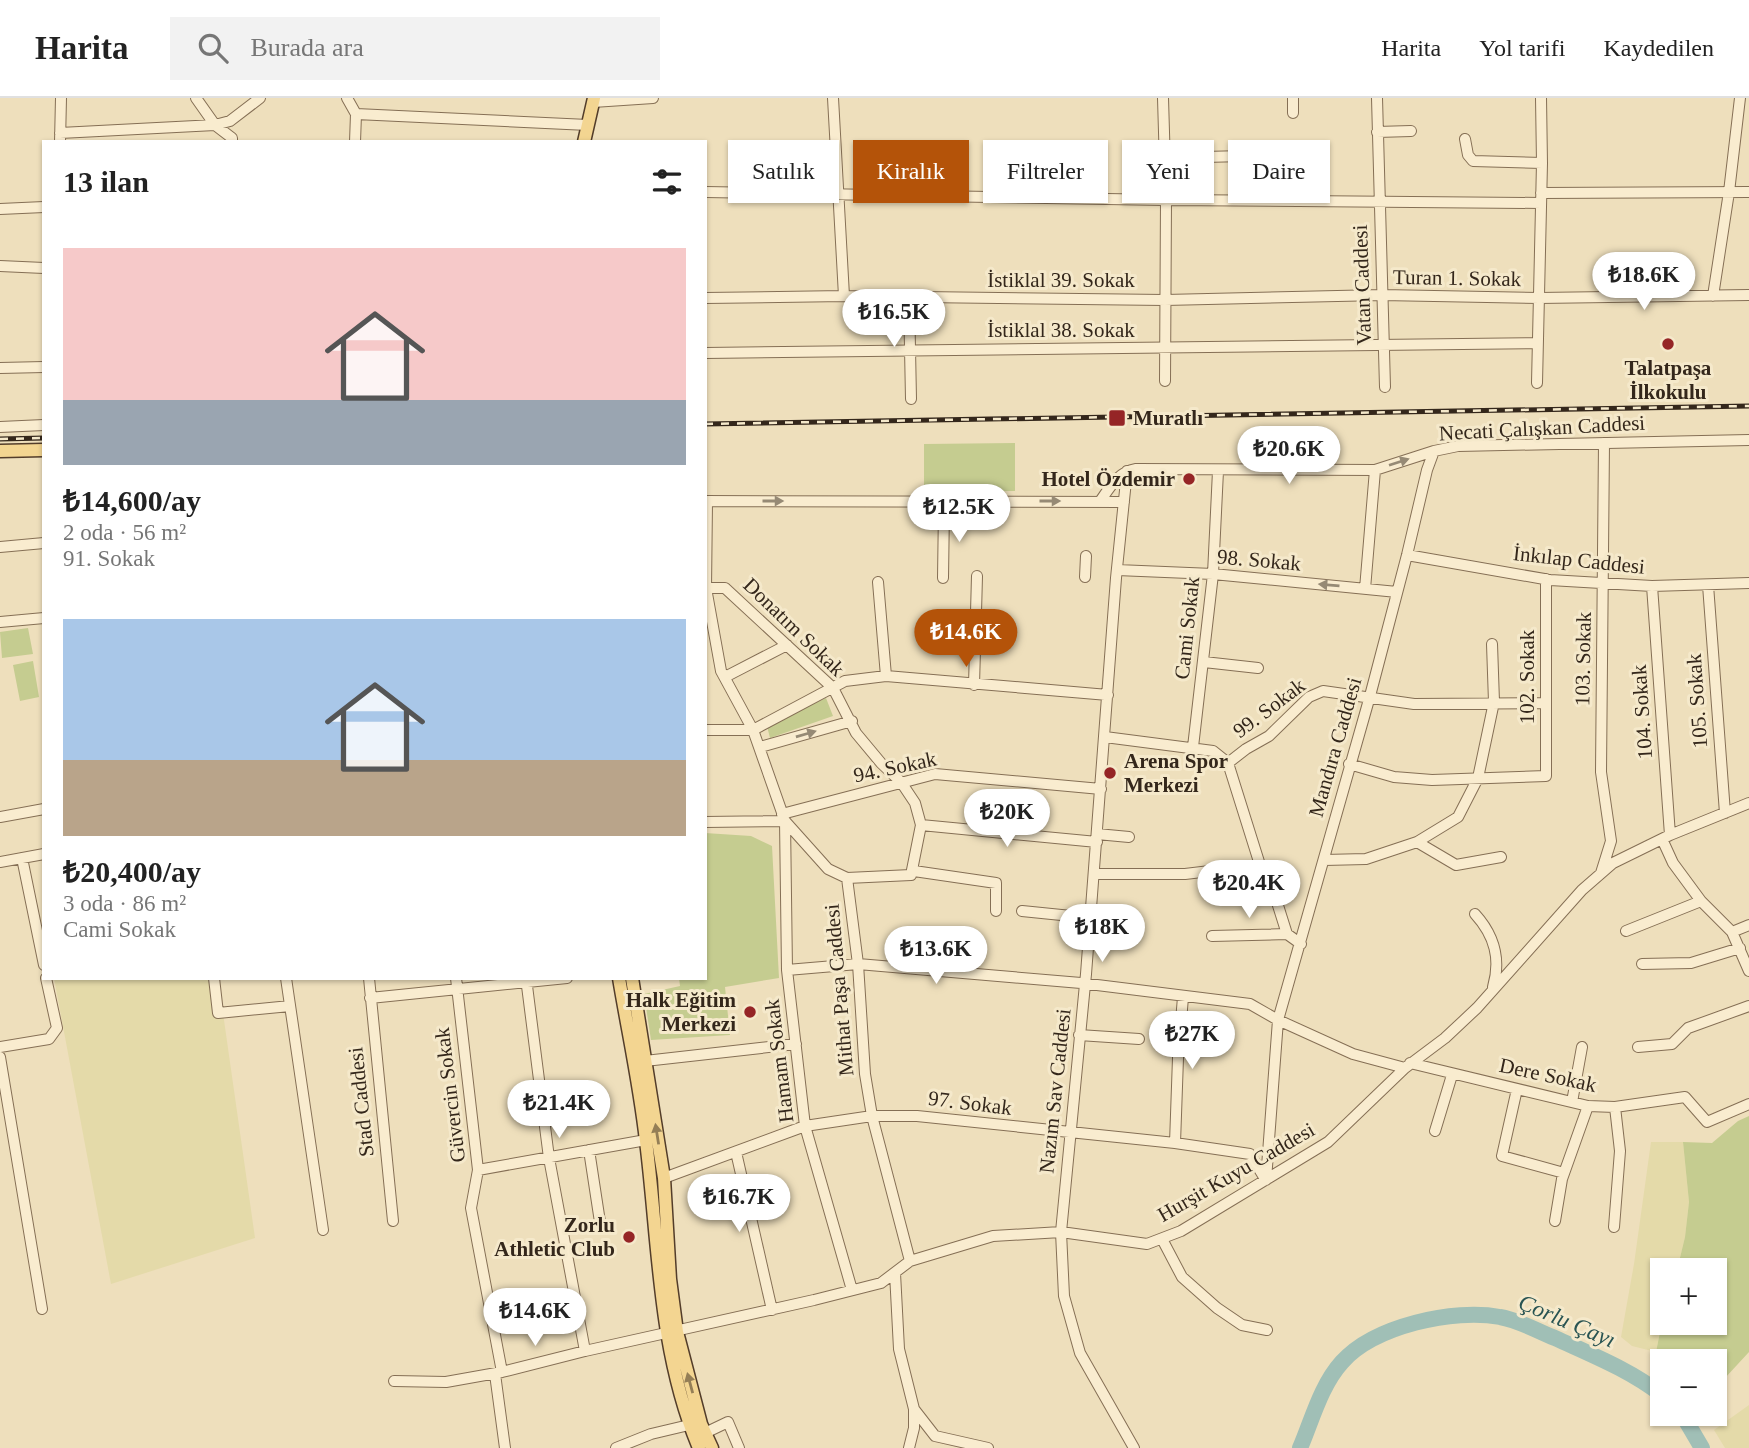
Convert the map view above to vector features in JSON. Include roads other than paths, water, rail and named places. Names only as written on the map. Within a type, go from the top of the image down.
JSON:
[{"type":"main road","points":[[584,140],[594,100]]},
{"type":"main road","points":[[0,451],[42,450]]},
{"type":"main road","points":[[629,987],[645,1061],[664,1178],[671,1333],[712,1448]]},
{"type":"main road","points":[[629,987],[671,1333],[689,1425],[699,1448]]},
{"type":"street","points":[[61,98],[60,137],[215,125],[230,121],[260,98]]},
{"type":"street","points":[[196,98],[215,125],[232,140]]},
{"type":"street","points":[[347,98],[356,114],[355,140]]},
{"type":"street","points":[[594,100],[653,98]]},
{"type":"street","points":[[833,98],[844,296]]},
{"type":"street","points":[[1163,98],[1164,140]]},
{"type":"street","points":[[1293,98],[1293,113]]},
{"type":"street","name":"Vatan Caddesi","points":[[1377,98],[1385,387]]},
{"type":"street","points":[[1537,383],[1541,98]]},
{"type":"street","points":[[1713,296],[1741,98]]},
{"type":"street","points":[[356,114],[588,125]]},
{"type":"street","points":[[1377,132],[1411,131]]},
{"type":"street","points":[[1465,139],[1468,155],[1473,161],[1542,163]]},
{"type":"street","points":[[707,191],[1122,199]]},
{"type":"street","points":[[1330,201],[1749,192]]},
{"type":"street","points":[[1165,381],[1166,203]]},
{"type":"street","points":[[0,209],[42,207]]},
{"type":"street","points":[[0,266],[42,268]]},
{"type":"street","name":"Turan 1. Sokak","points":[[1165,300],[1382,295],[1539,298],[1749,295]]},
{"type":"street","name":"İstiklal 39. Sokak","points":[[707,298],[844,296],[1165,300]]},
{"type":"street","points":[[909,298],[911,399]]},
{"type":"street","name":"İstiklal 38. Sokak","points":[[707,353],[1537,343]]},
{"type":"street","points":[[0,368],[42,367]]},
{"type":"street","points":[[0,427],[42,425]]},
{"type":"street","name":"Necati Çalışkan Caddesi","points":[[1131,470],[1375,470],[1433,451],[1458,446],[1749,440]]},
{"type":"street","name":"103. Sokak","points":[[1601,873],[1611,841],[1601,772],[1604,443]]},
{"type":"street","name":"Mandıra Caddesi","points":[[1266,1180],[1278,1020],[1370,696],[1433,451]]},
{"type":"street","points":[[1101,500],[1111,484],[1131,470]]},
{"type":"street","name":"Nazım Sav Caddesi","points":[[1131,470],[1124,502],[1117,570],[1091,918],[1060,1232],[1064,1296],[1080,1353],[1134,1448]]},
{"type":"street","points":[[1365,589],[1375,470]]},
{"type":"street","name":"Cami Sokak","points":[[1193,747],[1213,574],[1218,471]]},
{"type":"street","points":[[707,501],[1124,502]]},
{"type":"street","points":[[943,578],[944,508]]},
{"type":"street","points":[[0,547],[42,543]]},
{"type":"street","name":"İnkılap Caddesi","points":[[1407,555],[1546,579],[1652,586],[1749,583]]},
{"type":"street","points":[[1085,577],[1086,556]]},
{"type":"street","name":"98. Sokak","points":[[1117,570],[1213,574],[1397,592]]},
{"type":"street","points":[[974,685],[977,576]]},
{"type":"street","name":"102. Sokak","points":[[1478,778],[1546,776],[1546,579]]},
{"type":"street","points":[[878,582],[886,676]]},
{"type":"street","name":"105. Sokak","points":[[1708,585],[1725,813]]},
{"type":"street","name":"104. Sokak","points":[[1652,586],[1666,837]]},
{"type":"street","name":"Donatım Sokak","points":[[707,588],[725,588],[833,688],[856,733],[901,782],[915,803],[921,825]]},
{"type":"street","name":"Mithat Paşa Caddesi","points":[[707,594],[717,652],[725,677],[753,730],[783,817],[828,869],[847,878],[858,964],[865,1074],[872,1116],[910,1261]]},
{"type":"street","points":[[0,622],[42,618]]},
{"type":"street","points":[[1324,860],[1366,859],[1417,842],[1458,817],[1478,778],[1494,702],[1492,644]]},
{"type":"street","points":[[725,677],[787,645]]},
{"type":"street","points":[[1204,662],[1258,668]]},
{"type":"street","points":[[707,730],[753,730],[845,681],[886,676],[1108,695]]},
{"type":"street","name":"99. Sokak","points":[[1105,737],[1213,751],[1228,762],[1269,736],[1309,697],[1323,691],[1414,704],[1546,703]]},
{"type":"street","points":[[760,747],[852,721]]},
{"type":"street","points":[[1228,762],[1260,865],[1270,880],[1287,934],[1301,944]]},
{"type":"street","points":[[1349,764],[1394,777],[1432,780],[1478,778]]},
{"type":"street","name":"94. Sokak","points":[[707,822],[783,817],[935,774],[1101,789]]},
{"type":"street","name":"Hurşit Kuyu Caddesi","points":[[394,1381],[446,1382],[499,1373],[772,1310],[881,1283],[910,1261],[993,1236],[1060,1232],[1147,1244],[1181,1231],[1328,1142],[1408,1066],[1445,1038],[1492,991],[1582,890],[1613,863],[1666,837],[1749,803]]},
{"type":"street","points":[[0,817],[42,809]]},
{"type":"street","name":"Hamam Sokak","points":[[783,817],[787,970],[805,1126],[852,1290]]},
{"type":"street","points":[[912,873],[921,825],[1097,838],[1129,837]]},
{"type":"street","points":[[1666,837],[1673,863],[1701,901],[1732,932],[1749,971]]},
{"type":"street","points":[[1417,842],[1457,865],[1501,857]]},
{"type":"street","points":[[0,862],[42,854]]},
{"type":"street","points":[[22,858],[42,955]]},
{"type":"street","points":[[1094,874],[1185,874],[1260,865]]},
{"type":"street","points":[[847,878],[912,873],[996,883],[996,911]]},
{"type":"street","points":[[1626,931],[1701,901]]},
{"type":"street","points":[[1022,911],[1091,918]]},
{"type":"street","points":[[1475,914],[1492,935],[1496,952],[1497,970],[1492,991]]},
{"type":"street","points":[[1732,932],[1749,925]]},
{"type":"street","points":[[1212,936],[1287,934]]},
{"type":"street","points":[[1642,964],[1691,963],[1740,948]]},
{"type":"street","name":"Dere Sokak","points":[[787,970],[858,964],[1085,984],[1250,1004],[1278,1020],[1353,1054],[1588,1106],[1615,1107],[1685,1097],[1707,1122],[1749,1104]]},
{"type":"street","points":[[0,1047],[49,1039],[54,1035],[57,1028],[46,980]]},
{"type":"street","points":[[214,980],[218,1013],[290,1006]]},
{"type":"street","points":[[286,980],[323,1230]]},
{"type":"street","name":"Stad Caddesi","points":[[369,980],[393,1221]]},
{"type":"street","name":"Güvercin Sokak","points":[[456,980],[478,1170],[471,1208],[499,1373],[505,1448]]},
{"type":"street","points":[[370,998],[526,981],[549,1158],[585,1351]]},
{"type":"street","points":[[1175,1143],[1178,1058],[1184,997]]},
{"type":"street","points":[[1638,1047],[1672,1044],[1688,1028],[1749,1006]]},
{"type":"street","points":[[1079,1035],[1139,1039]]},
{"type":"street","points":[[645,1061],[796,1044]]},
{"type":"street","points":[[1572,1102],[1582,1046]]},
{"type":"street","points":[[0,1057],[42,1309]]},
{"type":"street","points":[[1435,1131],[1452,1074]]},
{"type":"street","points":[[1517,1089],[1502,1156],[1564,1173]]},
{"type":"street","points":[[1555,1221],[1564,1173],[1588,1106]]},
{"type":"street","points":[[1614,1227],[1620,1151],[1615,1107]]},
{"type":"street","name":"97. Sokak","points":[[664,1178],[805,1126],[872,1116],[917,1116],[1175,1143],[1250,1154],[1266,1180]]},
{"type":"street","points":[[478,1170],[646,1140]]},
{"type":"street","points":[[589,1150],[600,1222]]},
{"type":"street","points":[[736,1152],[772,1310]]},
{"type":"street","points":[[1162,1238],[1182,1277],[1208,1300],[1242,1325],[1267,1330]]},
{"type":"street","points":[[895,1273],[899,1349],[914,1409],[914,1428],[909,1448]]},
{"type":"street","points":[[914,1409],[935,1436],[988,1448]]},
{"type":"street","points":[[705,1433],[728,1422],[739,1448]]},
{"type":"street","points":[[616,1448],[651,1434],[689,1425]]},
{"type":"waterway","name":"Çorlu Çayı","points":[[1300,1448],[1323,1392],[1342,1362],[1356,1349],[1374,1339],[1394,1330],[1438,1318],[1481,1315],[1514,1321],[1610,1364],[1650,1387]]},
{"type":"waterway","name":"Çorlu Çayı","points":[[1689,1426],[1702,1448]]},
{"type":"railway","points":[[707,424],[1749,406]]},
{"type":"railway","points":[[0,439],[42,438]]},
{"type":"place","name":"Talatpaşa İlkokulu","points":[[1668,344]]},
{"type":"place","name":"Muratlı","points":[[1117,418]]},
{"type":"place","name":"Hotel Özdemir","points":[[1189,479]]},
{"type":"place","name":"Arena Spor Merkezi","points":[[1110,773]]},
{"type":"place","name":"Halk Eğitim Merkezi","points":[[750,1012]]},
{"type":"place","name":"Zorlu Athletic Club","points":[[629,1237]]}]
